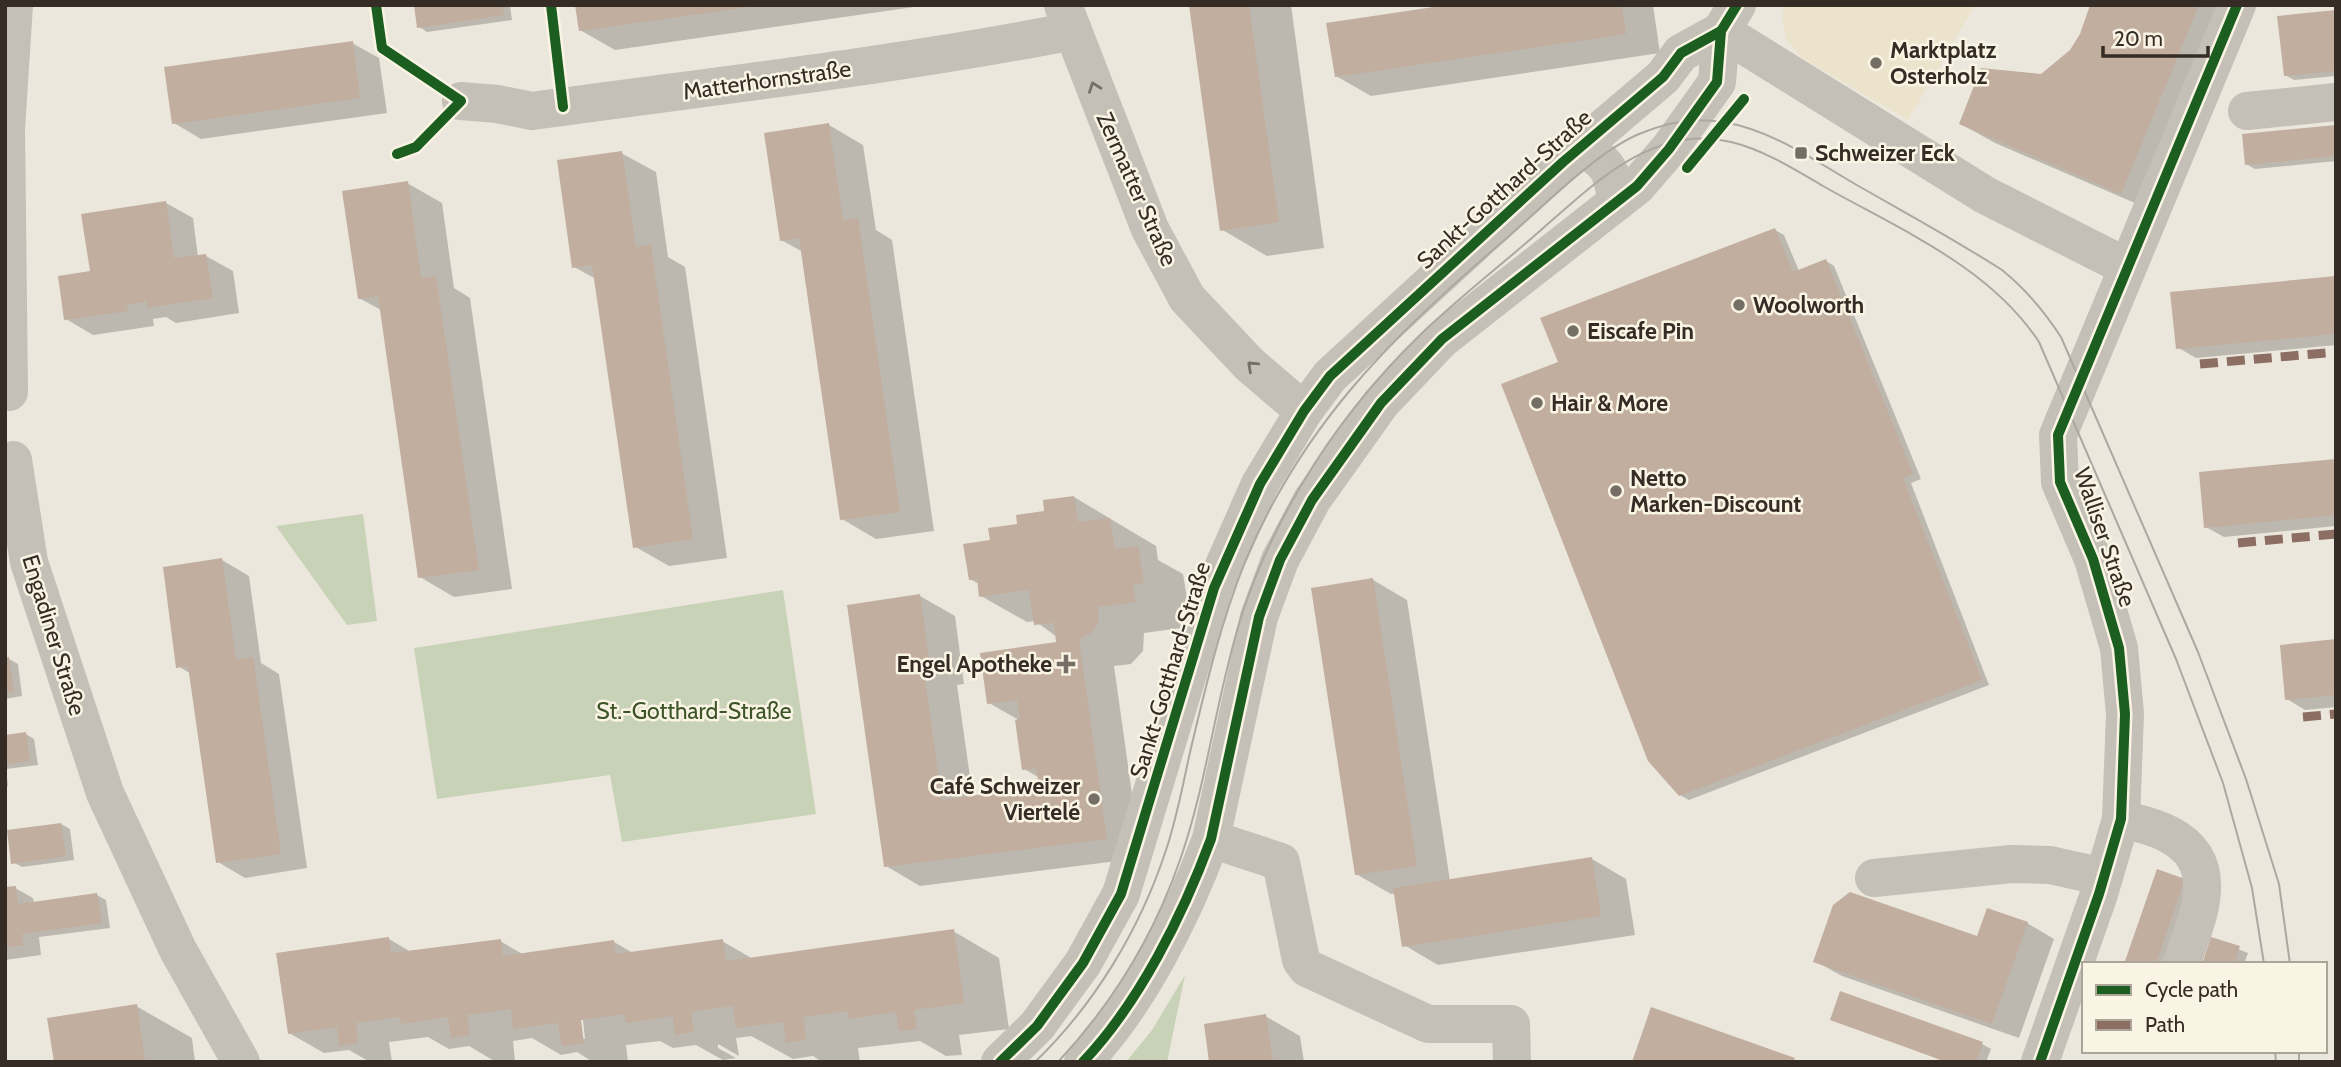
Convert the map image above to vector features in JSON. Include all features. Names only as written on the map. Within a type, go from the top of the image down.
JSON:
[{"type":"street","points":[[9,392],[6,128],[14,5]]},
{"type":"street","name":"Walliser Straße","points":[[2040,1062],[2104,877],[2121,819],[2125,714],[2119,648],[2093,559],[2060,482],[2058,435],[2237,5]]},
{"type":"street","name":"Matterhornstraße","points":[[461,101],[532,111],[759,83],[965,52],[1068,18]]},
{"type":"street","name":"Zermatter Straße","points":[[1068,18],[1150,229],[1188,298],[1249,363],[1304,411]]},
{"type":"street","points":[[1083,1062],[1100,1044],[1161,951],[1211,839],[1259,617],[1280,561],[1312,500],[1381,402],[1442,340],[1637,186],[1676,141],[1717,82],[1729,18],[1985,195],[2127,267]]},
{"type":"street","name":"Sankt-Gotthard-Straße","points":[[1000,1062],[1037,1026],[1083,963],[1121,894],[1214,588],[1260,484],[1304,411],[1330,376],[1580,147],[1663,77],[1681,53],[1729,18]]},
{"type":"street","points":[[2247,111],[2336,102]]},
{"type":"street","points":[[1580,147],[1601,158],[1611,172],[1617,202]]},
{"type":"street","name":"Engadiner Straße","points":[[13,460],[29,562],[105,793],[178,950],[241,1062]]},
{"type":"street","points":[[2121,819],[2166,832],[2179,840],[2198,863],[2202,877],[2201,907],[2182,962]]},
{"type":"street","points":[[1211,839],[1281,862],[1301,960],[1307,968],[1428,1024],[1511,1024],[1512,1062]]},
{"type":"street","points":[[1874,878],[2011,864],[2050,865],[2104,877]]},
{"type":"green space","points":[[363,514],[377,621],[347,625],[276,526]]},
{"type":"green space","name":"St.-Gotthard-Straße","points":[[783,590],[816,814],[622,842],[610,775],[437,799],[414,648]]},
{"type":"green space","points":[[1185,975],[1167,1062],[1126,1062],[1152,1030]]},
{"type":"shaded area","name":"Marktplatz Osterholz","points":[[1785,5],[1975,5],[1908,120],[1802,58],[1786,39],[1782,15]]},
{"type":"building","points":[[414,5],[503,5],[504,15],[417,28]]},
{"type":"building","points":[[575,5],[750,5],[750,7],[579,31]]},
{"type":"building","points":[[1189,5],[1249,5],[1279,222],[1220,231]]},
{"type":"building","points":[[1447,5],[1622,5],[1626,34],[1335,77],[1326,23]]},
{"type":"building","points":[[2090,5],[2199,5],[2121,194],[1959,124],[1981,68],[2041,74],[2070,50],[2080,34]]},
{"type":"building","points":[[2336,10],[2336,71],[2284,76],[2277,16]]},
{"type":"building","points":[[353,41],[360,98],[172,124],[164,67]]},
{"type":"building","points":[[829,123],[843,220],[858,218],[900,512],[840,520],[799,238],[780,241],[764,133]]},
{"type":"building","points":[[2336,125],[2336,156],[2245,165],[2242,134]]},
{"type":"building","points":[[622,151],[636,247],[651,245],[693,539],[633,548],[592,265],[572,268],[557,160]]},
{"type":"building","points":[[408,181],[421,278],[436,276],[479,570],[418,578],[378,296],[358,299],[342,191]]},
{"type":"building","points":[[166,201],[174,258],[206,254],[213,298],[147,308],[146,301],[127,305],[128,311],[64,320],[58,276],[90,271],[81,214]]},
{"type":"building","points":[[1775,228],[1793,272],[1826,259],[1913,474],[1903,478],[1982,680],[1679,796],[1648,761],[1501,384],[1558,362],[1540,318]]},
{"type":"building","points":[[2336,276],[2336,334],[2176,349],[2170,292]]},
{"type":"building","points":[[2336,459],[2336,515],[2204,528],[2199,472]]},
{"type":"building","points":[[1074,496],[1078,522],[1110,518],[1115,549],[1138,546],[1144,584],[1133,585],[1136,602],[1098,607],[1098,624],[1093,632],[1079,639],[1107,839],[884,867],[847,605],[920,594],[930,665],[923,666],[942,800],[1039,786],[1036,768],[1022,770],[1015,720],[1020,719],[1017,700],[987,704],[980,653],[1056,642],[1054,623],[1034,625],[1029,590],[979,597],[977,579],[969,580],[963,544],[990,540],[988,528],[1017,524],[1016,515],[1044,511],[1043,500]]},
{"type":"building","points":[[222,558],[236,660],[253,657],[281,854],[216,863],[188,666],[176,668],[163,567]]},
{"type":"building","points":[[1373,578],[1417,866],[1355,875],[1311,588]]},
{"type":"building","points":[[2336,639],[2336,695],[2285,700],[2280,645]]},
{"type":"building","points":[[9,657],[14,692],[5,693],[5,658]]},
{"type":"building","points":[[26,732],[30,761],[5,764],[5,735]]},
{"type":"building","points":[[61,823],[66,856],[11,864],[7,830]]},
{"type":"building","points":[[1592,857],[1601,916],[1402,947],[1393,888]]},
{"type":"building","points":[[2157,869],[2185,879],[2157,962],[2125,962]]},
{"type":"building","points":[[16,886],[18,904],[97,893],[102,923],[22,934],[24,945],[5,948],[5,887]]},
{"type":"building","points":[[1850,892],[1977,936],[1987,908],[2028,922],[1992,1024],[1813,962],[1833,905]]},
{"type":"building","points":[[954,929],[964,1003],[914,1010],[917,1029],[899,1031],[896,1012],[849,1019],[848,1011],[803,1017],[806,1040],[786,1043],[783,1022],[736,1028],[733,1006],[691,1012],[694,1032],[675,1035],[673,1016],[626,1023],[624,1014],[581,1020],[584,1043],[562,1046],[558,1023],[513,1029],[511,1009],[467,1015],[470,1035],[451,1038],[448,1017],[401,1024],[400,1017],[356,1023],[358,1043],[339,1046],[337,1027],[288,1034],[276,953],[389,937],[391,953],[501,939],[503,956],[614,940],[616,954],[723,939],[726,961]]},
{"type":"building","points":[[2211,937],[2240,946],[2235,962],[2203,962]]},
{"type":"building","points":[[1840,991],[1983,1042],[1976,1062],[1947,1062],[1830,1020]]},
{"type":"building","points":[[137,1004],[145,1062],[54,1062],[47,1018]]},
{"type":"building","points":[[1651,1007],[1795,1058],[1793,1062],[1632,1062]]},
{"type":"building","points":[[1266,1014],[1273,1062],[1209,1062],[1204,1024]]},
{"type":"tram line","points":[[1035,1062],[1077,1016],[1095,991],[1142,911],[1173,827],[1208,677],[1236,585],[1268,513],[1293,468],[1353,387],[1386,350],[1460,279],[1567,184],[1604,155],[1639,134],[1669,124],[1690,121],[1711,121],[1757,131],[1808,156],[2002,270],[2027,293],[2055,327],[2198,652],[2246,779],[2279,884],[2290,962]]},
{"type":"tram line","points":[[1058,1062],[1096,1017],[1130,967],[1170,888],[1190,830],[1225,675],[1242,614],[1273,537],[1314,464],[1363,397],[1419,336],[1598,181],[1647,151],[1674,142],[1701,138],[1743,145],[1767,155],[1912,234],[1969,271],[1995,292],[2019,316],[2039,342],[2176,659],[2223,783],[2252,888],[2264,962]]},
{"type":"tram line","points":[[2275,1053],[2276,1062]]},
{"type":"tram line","points":[[2299,1053],[2299,1062]]},
{"type":"marked path","points":[[2200,364],[2336,352]]},
{"type":"marked path","points":[[2238,543],[2336,534]]},
{"type":"marked path","points":[[2303,717],[2336,714]]},
{"type":"cycle path","points":[[376,5],[382,48],[461,101],[416,147],[397,154]]},
{"type":"cycle path","points":[[551,5],[563,107]]},
{"type":"cycle path","points":[[1083,1062],[1141,986],[1158,957],[1200,868],[1211,839],[1259,617],[1280,560],[1312,500],[1381,403],[1442,339],[1637,186],[1669,149],[1717,82],[1721,31],[1737,5]]},
{"type":"cycle path","points":[[2040,1062],[2099,894],[2121,819],[2125,714],[2119,648],[2093,559],[2060,482],[2058,435],[2237,5]]},
{"type":"cycle path","points":[[1000,1062],[1037,1026],[1083,963],[1121,894],[1214,588],[1260,484],[1304,411],[1330,376],[1563,162],[1663,77],[1681,53],[1721,31]]},
{"type":"cycle path","points":[[1687,168],[1744,99]]},
{"type":"place","name":"Marktplatz Osterholz","points":[[1876,63]]},
{"type":"place","name":"Schweizer Eck","points":[[1801,153]]},
{"type":"place","name":"Woolworth","points":[[1739,305]]},
{"type":"place","name":"Eiscafe Pin","points":[[1573,331]]},
{"type":"place","name":"Hair & More","points":[[1537,403]]},
{"type":"place","name":"Netto Marken-Discount","points":[[1616,491]]},
{"type":"place","name":"Engel Apotheke","points":[[1066,664]]},
{"type":"place","name":"Café Schweizer Viertelé","points":[[1094,799]]}]
